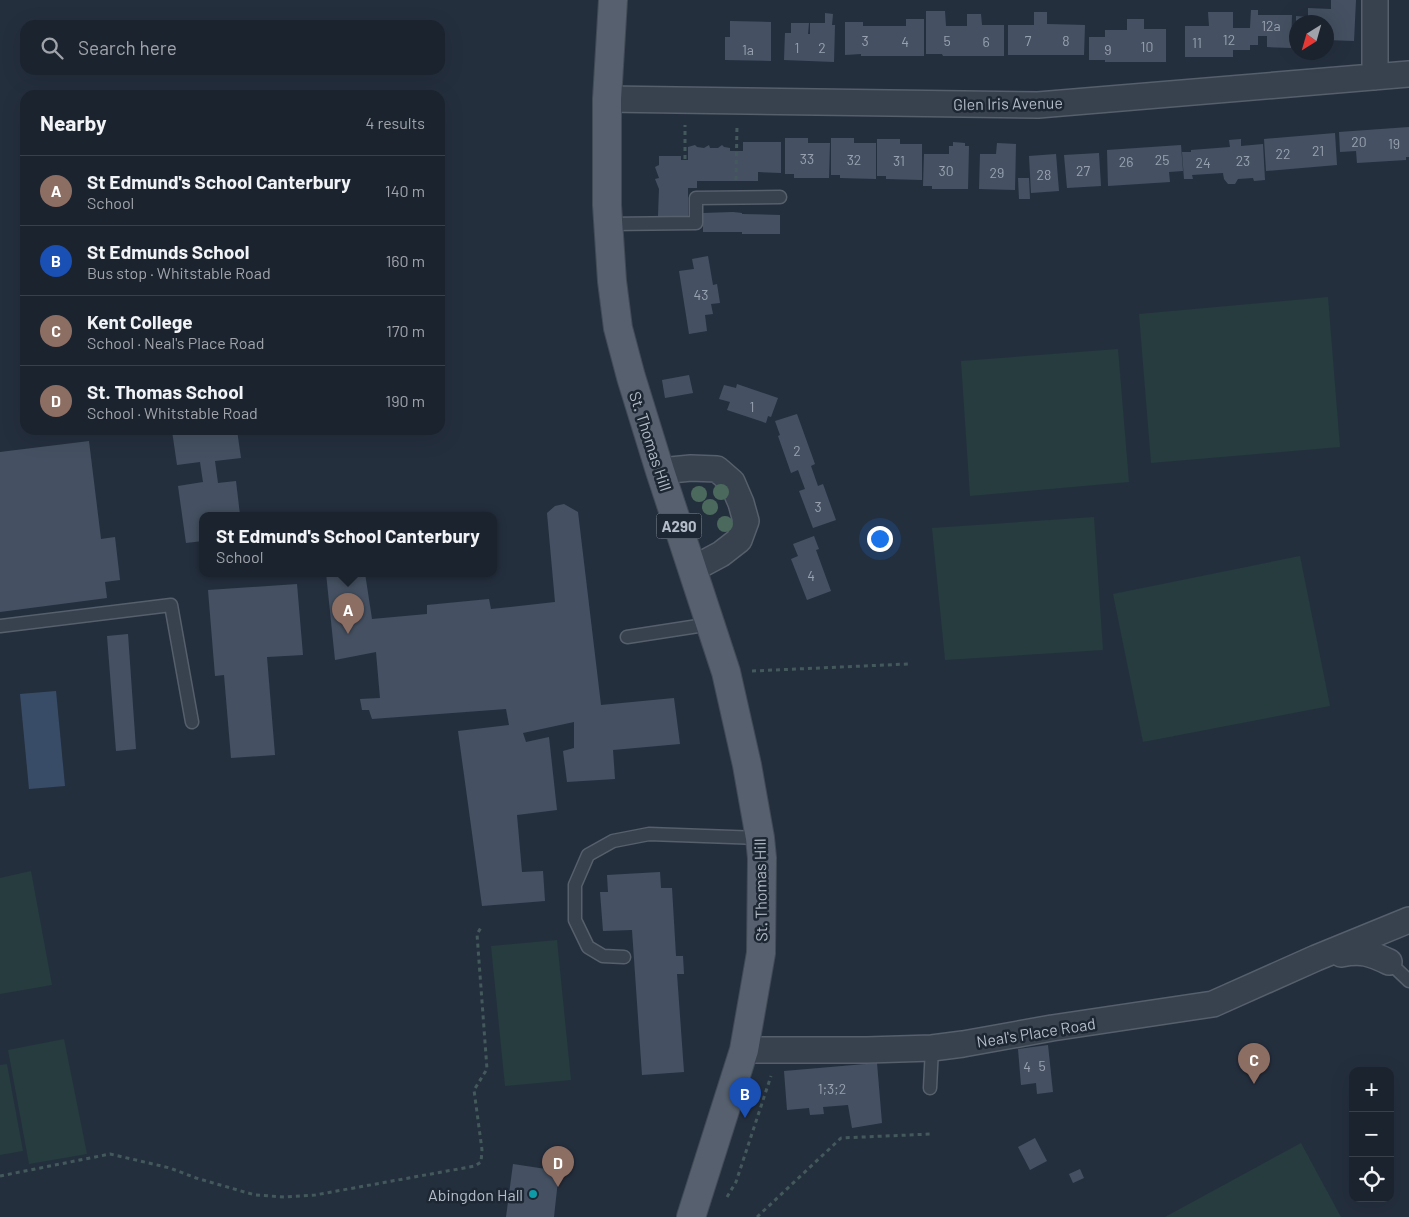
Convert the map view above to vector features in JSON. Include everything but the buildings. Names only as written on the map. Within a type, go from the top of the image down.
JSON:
[{"type":"main road","name":"St. Thomas Hill","points":[[613,0],[606,99],[608,224],[618,328],[631,378],[660,471],[726,672],[747,765],[760,838],[761,952],[744,1050]]},
{"type":"main road","name":"A290","points":[[691,1217],[744,1050]]},
{"type":"street","points":[[1375,77],[1376,0]]},
{"type":"street","name":"Glen Iris Avenue","points":[[606,99],[1038,105],[1409,74]]},
{"type":"street","points":[[660,471],[691,468],[718,469],[732,482],[741,503],[746,521],[739,540],[721,554],[693,568]]},
{"type":"street","name":"Neal's Place Road","points":[[744,1050],[932,1048],[1213,1004],[1316,958],[1409,920]]},
{"type":"street","name":"Neal's Place Road","points":[[1316,958],[1356,951],[1371,953],[1389,962]]},
{"type":"lane","points":[[608,224],[696,223],[696,198],[780,197]]},
{"type":"lane","points":[[0,626],[171,605],[192,722]]},
{"type":"lane","points":[[627,638],[711,624]]},
{"type":"lane","points":[[624,957],[603,956],[588,947],[575,920],[575,885],[588,855],[613,841],[649,834],[760,838]]},
{"type":"lane","name":"Neal's Place Road","points":[[1389,962],[1409,981]]},
{"type":"lane","points":[[930,1088],[932,1048]]},
{"type":"path","points":[[685,100],[685,160]]},
{"type":"path","points":[[736,198],[737,101]]},
{"type":"path","points":[[726,672],[908,664]]},
{"type":"path","points":[[0,1176],[110,1154],[170,1168],[196,1178],[256,1195],[285,1197],[315,1195],[475,1166],[481,1162],[482,1150],[474,1090],[487,1069],[477,934],[482,926]]},
{"type":"path","points":[[724,1203],[736,1182],[779,1049]]},
{"type":"path","points":[[757,1217],[841,1138],[930,1134]]},
{"type":"green space","points":[[1328,297],[1340,447],[1151,463],[1139,314]]},
{"type":"green space","points":[[1118,349],[1129,482],[970,496],[961,361]]},
{"type":"green space","points":[[1094,517],[1103,650],[945,660],[932,528]]},
{"type":"green space","points":[[1300,556],[1330,706],[1143,742],[1113,594]]},
{"type":"green space","points":[[31,871],[52,985],[0,994],[0,878]]},
{"type":"green space","points":[[557,940],[571,1080],[505,1086],[491,946]]},
{"type":"green space","points":[[64,1039],[87,1154],[29,1164],[8,1050]]},
{"type":"green space","points":[[7,1064],[23,1151],[0,1155],[0,1065]]},
{"type":"green space","points":[[1301,1143],[1341,1217],[1165,1217]]},
{"type":"water","points":[[56,691],[65,786],[29,789],[20,694]]},
{"type":"place","name":"St Edmund's School Canterbury","points":[[348,634]]},
{"type":"place","name":"Kent College","points":[[1254,1084]]},
{"type":"place","name":"St Edmunds School","points":[[745,1118]]},
{"type":"place","name":"St. Thomas School","points":[[558,1187]]},
{"type":"place","name":"Abingdon Hall","points":[[533,1194]]}]
